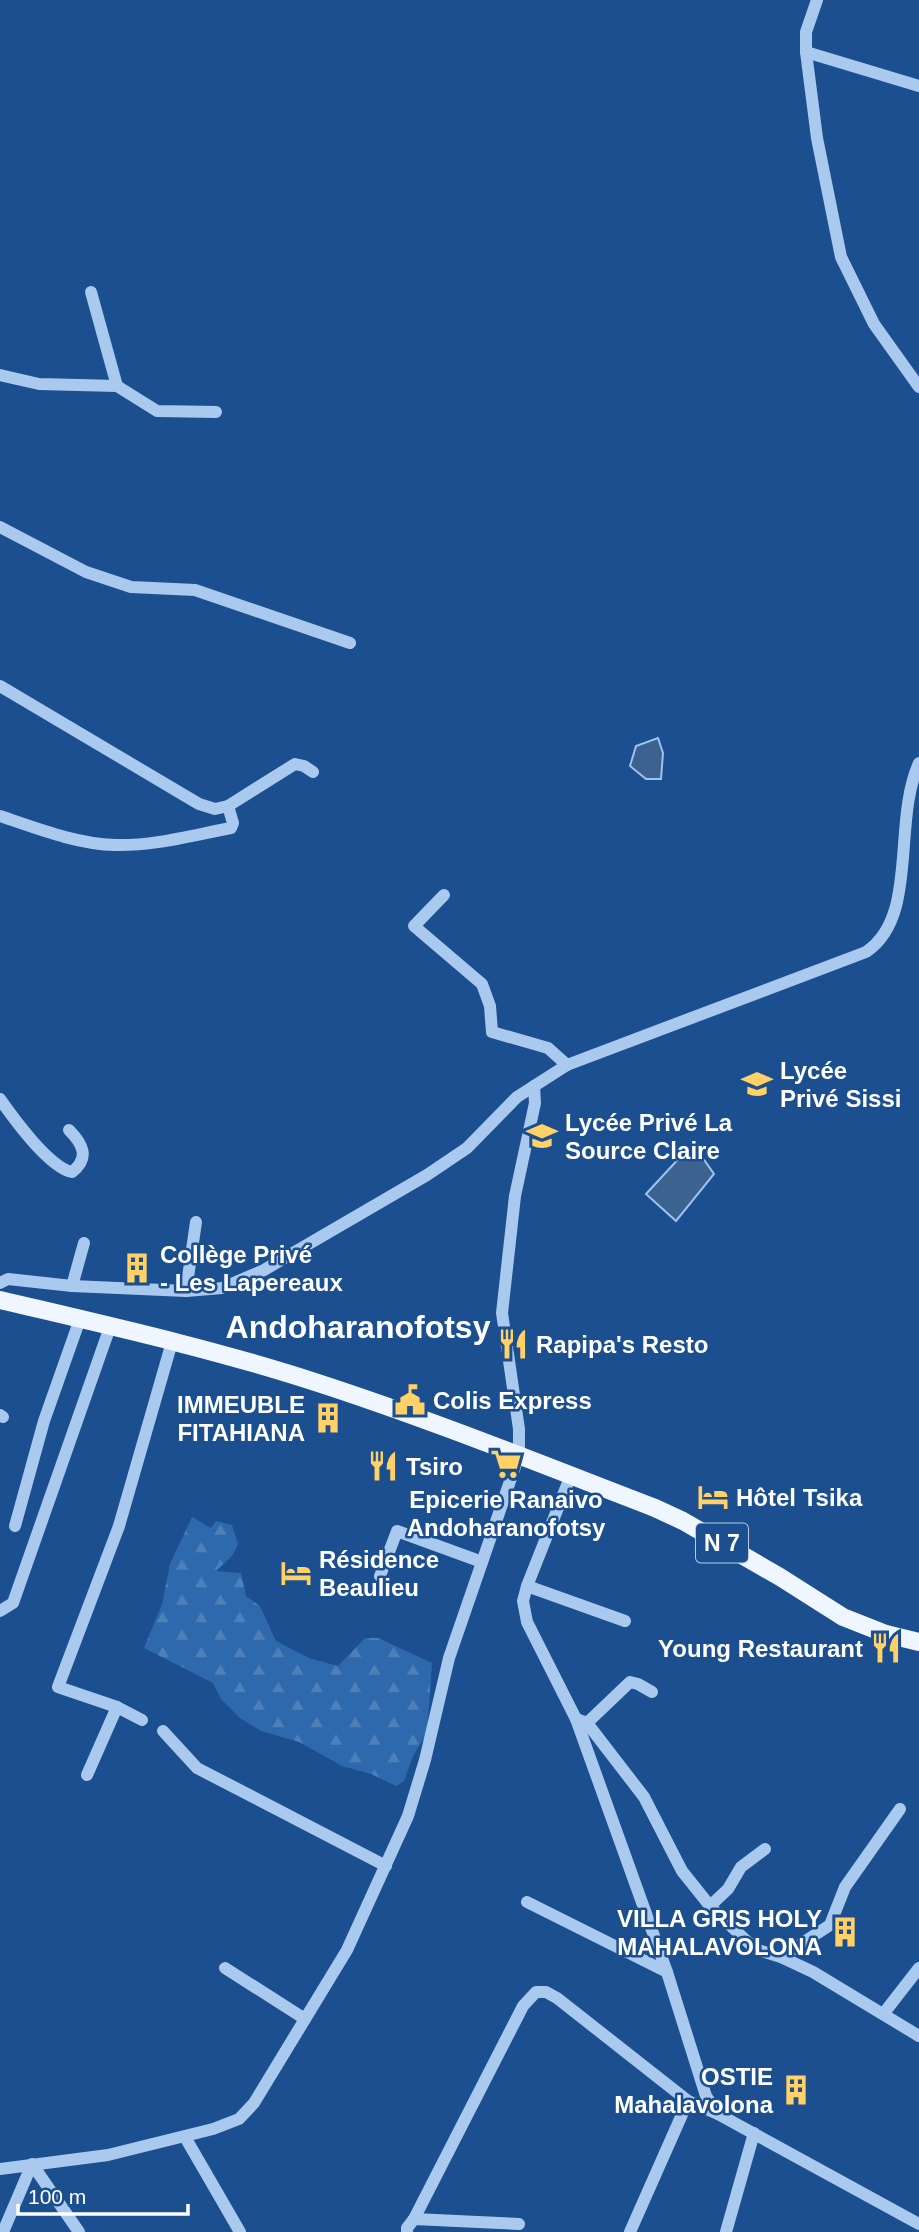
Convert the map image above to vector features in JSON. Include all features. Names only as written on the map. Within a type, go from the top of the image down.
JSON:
[{"type":"main road","name":"N 7","points":[[0,1300],[172,1342],[317,1382],[519,1455],[683,1521],[844,1617],[886,1634],[919,1642]]},
{"type":"street","points":[[817,0],[806,32],[806,52],[817,138],[841,257],[874,324],[919,387]]},
{"type":"street","points":[[806,52],[919,86]]},
{"type":"street","points":[[91,292],[117,386]]},
{"type":"street","points":[[0,375],[39,384],[117,386],[157,411],[216,412]]},
{"type":"street","points":[[0,527],[86,572],[131,587],[195,590],[351,643]]},
{"type":"street","points":[[0,686],[199,804],[215,809],[228,806],[295,764],[313,772]]},
{"type":"street","points":[[3,1279],[72,1286],[186,1291],[222,1288],[264,1270],[427,1175],[467,1148],[517,1097],[567,1065],[827,968],[879,945],[897,920],[902,905],[906,819],[919,763]]},
{"type":"street","points":[[0,816],[68,837],[113,845],[160,842],[231,828],[233,823],[228,806]]},
{"type":"street","points":[[444,895],[414,926],[482,984],[490,1006],[492,1032],[548,1048],[567,1065]]},
{"type":"street","points":[[0,2169],[108,2155],[185,2137],[239,2119],[260,2093],[347,1950],[408,1816],[425,1760],[449,1658],[519,1455],[519,1429],[502,1313],[515,1196],[535,1103],[534,1086]]},
{"type":"street","points":[[0,1099],[21,1129],[58,1166],[72,1172],[84,1156],[82,1146],[69,1130]]},
{"type":"street","points":[[186,1291],[196,1222]]},
{"type":"street","points":[[72,1286],[84,1243]]},
{"type":"street","points":[[15,1526],[44,1421],[80,1319]]},
{"type":"street","points":[[0,1611],[13,1604],[110,1327]]},
{"type":"street","points":[[142,1720],[117,1707],[58,1686],[119,1526],[172,1342]]},
{"type":"street","points":[[571,1475],[527,1586],[523,1601],[527,1622],[581,1721],[667,1972],[706,2096],[718,2114]]},
{"type":"street","points":[[380,1576],[397,1531],[482,1562]]},
{"type":"street","points":[[527,1586],[625,1621]]},
{"type":"street","points":[[581,1721],[630,1682],[652,1692]]},
{"type":"street","points":[[87,1775],[117,1707]]},
{"type":"street","points":[[581,1721],[644,1797],[682,1871],[710,1906],[755,1949],[781,1957],[813,1972],[919,2036]]},
{"type":"street","points":[[163,1731],[197,1768],[386,1866]]},
{"type":"street","points":[[781,1957],[830,1925],[845,1887],[900,1809]]},
{"type":"street","points":[[710,1906],[728,1889],[741,1867],[765,1849]]},
{"type":"street","points":[[527,1902],[667,1972]]},
{"type":"street","points":[[225,1968],[305,2019]]},
{"type":"street","points":[[884,2013],[919,1968]]},
{"type":"street","points":[[519,2224],[406,2228],[523,2006],[536,1992],[546,1992],[557,1998],[688,2101],[754,2133],[919,2224]]},
{"type":"street","points":[[631,2232],[688,2101]]},
{"type":"street","points":[[726,2232],[754,2133]]},
{"type":"street","points":[[185,2137],[240,2232]]},
{"type":"street","points":[[3,2232],[32,2164]]},
{"type":"street","points":[[32,2164],[79,2232]]},
{"type":"green space","points":[[192,1517],[211,1528],[216,1521],[232,1525],[238,1544],[232,1556],[216,1571],[241,1573],[246,1596],[260,1606],[276,1641],[309,1658],[338,1666],[365,1638],[378,1638],[432,1663],[427,1733],[413,1756],[404,1781],[396,1786],[371,1774],[342,1766],[299,1742],[261,1731],[240,1718],[221,1699],[213,1683],[144,1648],[162,1604],[170,1564]]},
{"type":"shaded area","points":[[658,738],[663,753],[661,779],[646,779],[630,766],[636,746]]},
{"type":"shaded area","points":[[700,1154],[714,1174],[676,1221],[646,1194],[682,1155]]},
{"type":"place","name":"Lycée Privé Sissi","points":[[757,1084]]},
{"type":"place","name":"Lycée Privé La Source Claire","points":[[542,1136]]},
{"type":"place","name":"Collège Privé - Les Lapereaux","points":[[137,1268]]},
{"type":"place","name":"Rapipa's Resto","points":[[513,1344]]},
{"type":"place","name":"Colis Express","points":[[410,1400]]},
{"type":"place","name":"IMMEUBLE FITAHIANA","points":[[328,1418]]},
{"type":"place","name":"Epicerie Ranaivo Andoharanofotsy","points":[[506,1464]]},
{"type":"place","name":"Tsiro","points":[[383,1466]]},
{"type":"place","name":"Hôtel Tsika","points":[[713,1497]]},
{"type":"place","name":"Résidence Beaulieu","points":[[296,1573]]},
{"type":"place","name":"Young Restaurant","points":[[886,1648]]},
{"type":"place","name":"VILLA GRIS HOLY MAHALAVOLONA","points":[[845,1932]]},
{"type":"place","name":"OSTIE Mahalavolona","points":[[796,2090]]},
{"type":"district","name":"Andoharanofotsy","points":[[358,1327]]}]
